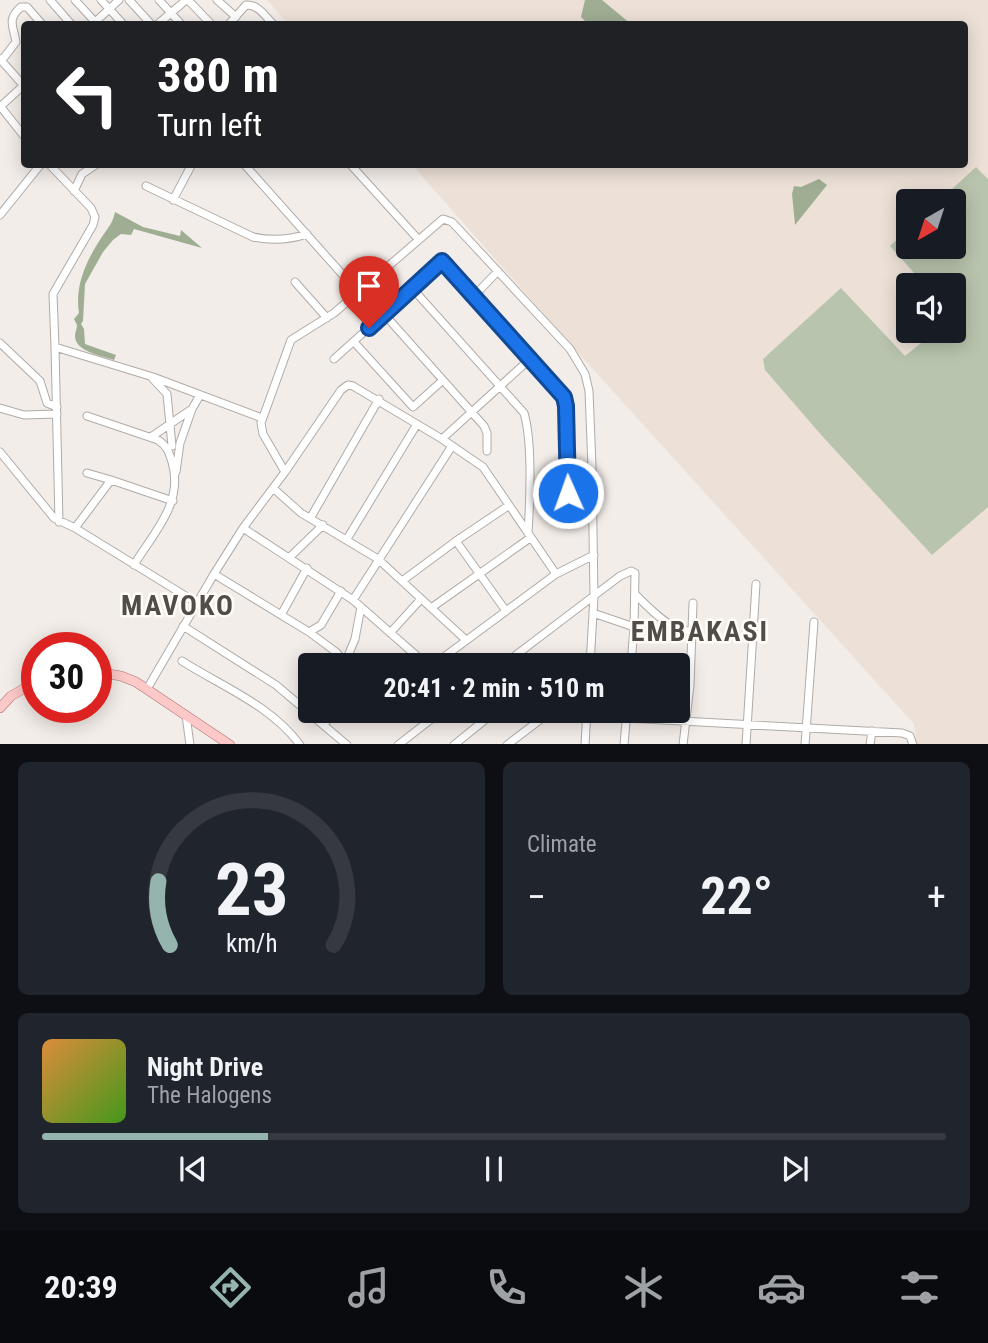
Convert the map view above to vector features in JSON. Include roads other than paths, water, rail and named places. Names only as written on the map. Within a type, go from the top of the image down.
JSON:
[{"type":"main road","points":[[112,675],[121,676],[147,689],[230,744]]},
{"type":"main road","points":[[0,708],[21,690]]},
{"type":"street","points":[[50,0],[68,21]]},
{"type":"street","points":[[75,0],[92,21]]},
{"type":"street","points":[[102,0],[120,21]]},
{"type":"street","points":[[98,21],[119,0]]},
{"type":"street","points":[[129,0],[148,21]]},
{"type":"street","points":[[159,0],[178,21]]},
{"type":"street","points":[[162,21],[187,0],[208,21]]},
{"type":"street","points":[[217,0],[236,16]]},
{"type":"street","points":[[232,21],[246,5],[254,6],[270,21]]},
{"type":"street","points":[[21,82],[1,59],[16,42],[11,25],[21,6],[27,7],[39,21]]},
{"type":"street","points":[[21,89],[1,109],[21,132]]},
{"type":"street","points":[[0,215],[38,168]]},
{"type":"street","points":[[53,168],[91,208],[94,222],[53,294],[59,522]]},
{"type":"street","points":[[74,191],[82,174],[91,168]]},
{"type":"street","points":[[173,200],[190,168]]},
{"type":"street","points":[[248,168],[358,292]]},
{"type":"street","points":[[356,168],[418,239]]},
{"type":"street","points":[[146,186],[253,237],[266,240],[291,239],[307,234]]},
{"type":"street","points":[[285,472],[263,434],[262,418],[289,342],[327,318],[438,222],[447,219],[498,271],[581,364],[589,391],[592,467],[594,596],[591,653]]},
{"type":"street","points":[[334,359],[442,261],[561,393],[565,402],[568,519]]},
{"type":"street","points":[[474,296],[498,271]]},
{"type":"street","points":[[374,279],[396,303]]},
{"type":"street","points":[[295,282],[327,318]]},
{"type":"street","points":[[412,288],[522,409],[526,418],[529,536]]},
{"type":"street","points":[[384,314],[486,430],[487,451]]},
{"type":"street","points":[[354,342],[413,407],[443,380]]},
{"type":"street","points":[[0,343],[40,381],[47,403],[57,410]]},
{"type":"street","points":[[55,347],[153,377],[262,418]]},
{"type":"street","points":[[442,439],[531,358]]},
{"type":"street","points":[[134,565],[173,501],[176,474],[167,394],[153,377]]},
{"type":"street","points":[[147,689],[243,528],[345,386],[353,386],[379,399],[483,467],[556,574]]},
{"type":"street","points":[[176,474],[172,446],[200,395]]},
{"type":"street","points":[[311,517],[379,399]]},
{"type":"street","points":[[0,408],[24,415],[57,410]]},
{"type":"street","points":[[151,437],[192,409]]},
{"type":"street","points":[[87,416],[172,446]]},
{"type":"street","points":[[347,539],[418,424]]},
{"type":"street","points":[[352,600],[452,446]]},
{"type":"street","points":[[0,452],[59,522],[75,528],[197,603]]},
{"type":"street","points":[[567,468],[592,467]]},
{"type":"street","points":[[87,473],[173,501]]},
{"type":"street","points":[[75,528],[111,480]]},
{"type":"street","points":[[273,488],[301,513],[378,559],[466,640]]},
{"type":"street","points":[[402,581],[508,506]]},
{"type":"street","points":[[290,557],[324,526]]},
{"type":"street","points":[[243,528],[352,600],[412,653]]},
{"type":"street","points":[[431,608],[529,536]]},
{"type":"street","points":[[456,541],[506,611]]},
{"type":"street","points":[[449,653],[556,574],[594,555]]},
{"type":"street","points":[[281,615],[307,568]]},
{"type":"street","points":[[519,653],[620,576],[631,571],[635,573],[636,595],[632,653]]},
{"type":"street","points":[[214,573],[309,632],[333,653]]},
{"type":"street","points":[[746,744],[756,584]]},
{"type":"street","points":[[309,632],[321,625],[341,592]]},
{"type":"street","points":[[636,595],[677,629],[687,632],[692,630]]},
{"type":"street","points":[[390,633],[421,599]]},
{"type":"street","points":[[690,660],[693,603]]},
{"type":"street","points":[[350,653],[361,607]]},
{"type":"street","points":[[593,613],[634,627]]},
{"type":"street","points":[[804,744],[814,622]]},
{"type":"street","points":[[183,626],[276,685],[347,744]]},
{"type":"street","points":[[182,661],[263,710],[293,734],[300,744]]},
{"type":"street","points":[[186,715],[190,744]]},
{"type":"street","points":[[690,721],[872,730],[907,734],[913,744]]},
{"type":"street","points":[[398,744],[426,723]]},
{"type":"street","points":[[454,744],[481,723]]},
{"type":"street","points":[[508,744],[536,723]]},
{"type":"street","points":[[585,744],[586,723]]},
{"type":"street","points":[[624,744],[625,723]]},
{"type":"street","points":[[682,744],[686,723]]},
{"type":"street","points":[[870,744],[872,730]]},
{"type":"district","name":"MAVOKO","points":[[178,605]]},
{"type":"district","name":"EMBAKASI","points":[[700,631]]}]
